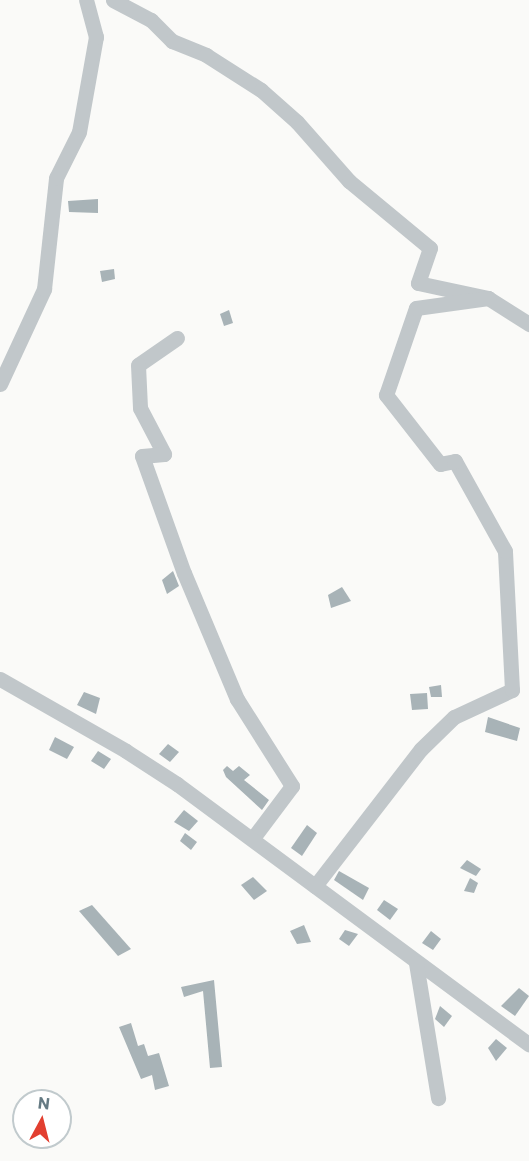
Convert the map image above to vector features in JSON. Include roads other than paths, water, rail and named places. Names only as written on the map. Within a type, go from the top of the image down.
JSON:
[{"type":"street","points":[[0,384],[44,289],[57,178],[79,132],[96,37],[86,0]]},
{"type":"street","points":[[113,0],[151,20],[172,41],[206,55],[261,90],[297,122],[341,174],[429,248],[418,283],[488,298],[529,324]]},
{"type":"street","points":[[315,886],[421,749],[454,717],[512,690],[505,551],[455,461],[440,464],[386,395],[416,308],[488,298]]},
{"type":"street","points":[[177,338],[138,365],[140,408],[164,454],[142,456],[184,573],[237,699],[292,786],[253,838]]},
{"type":"street","points":[[0,679],[126,751],[253,838],[416,963],[529,1044]]},
{"type":"street","points":[[416,963],[438,1098]]}]
